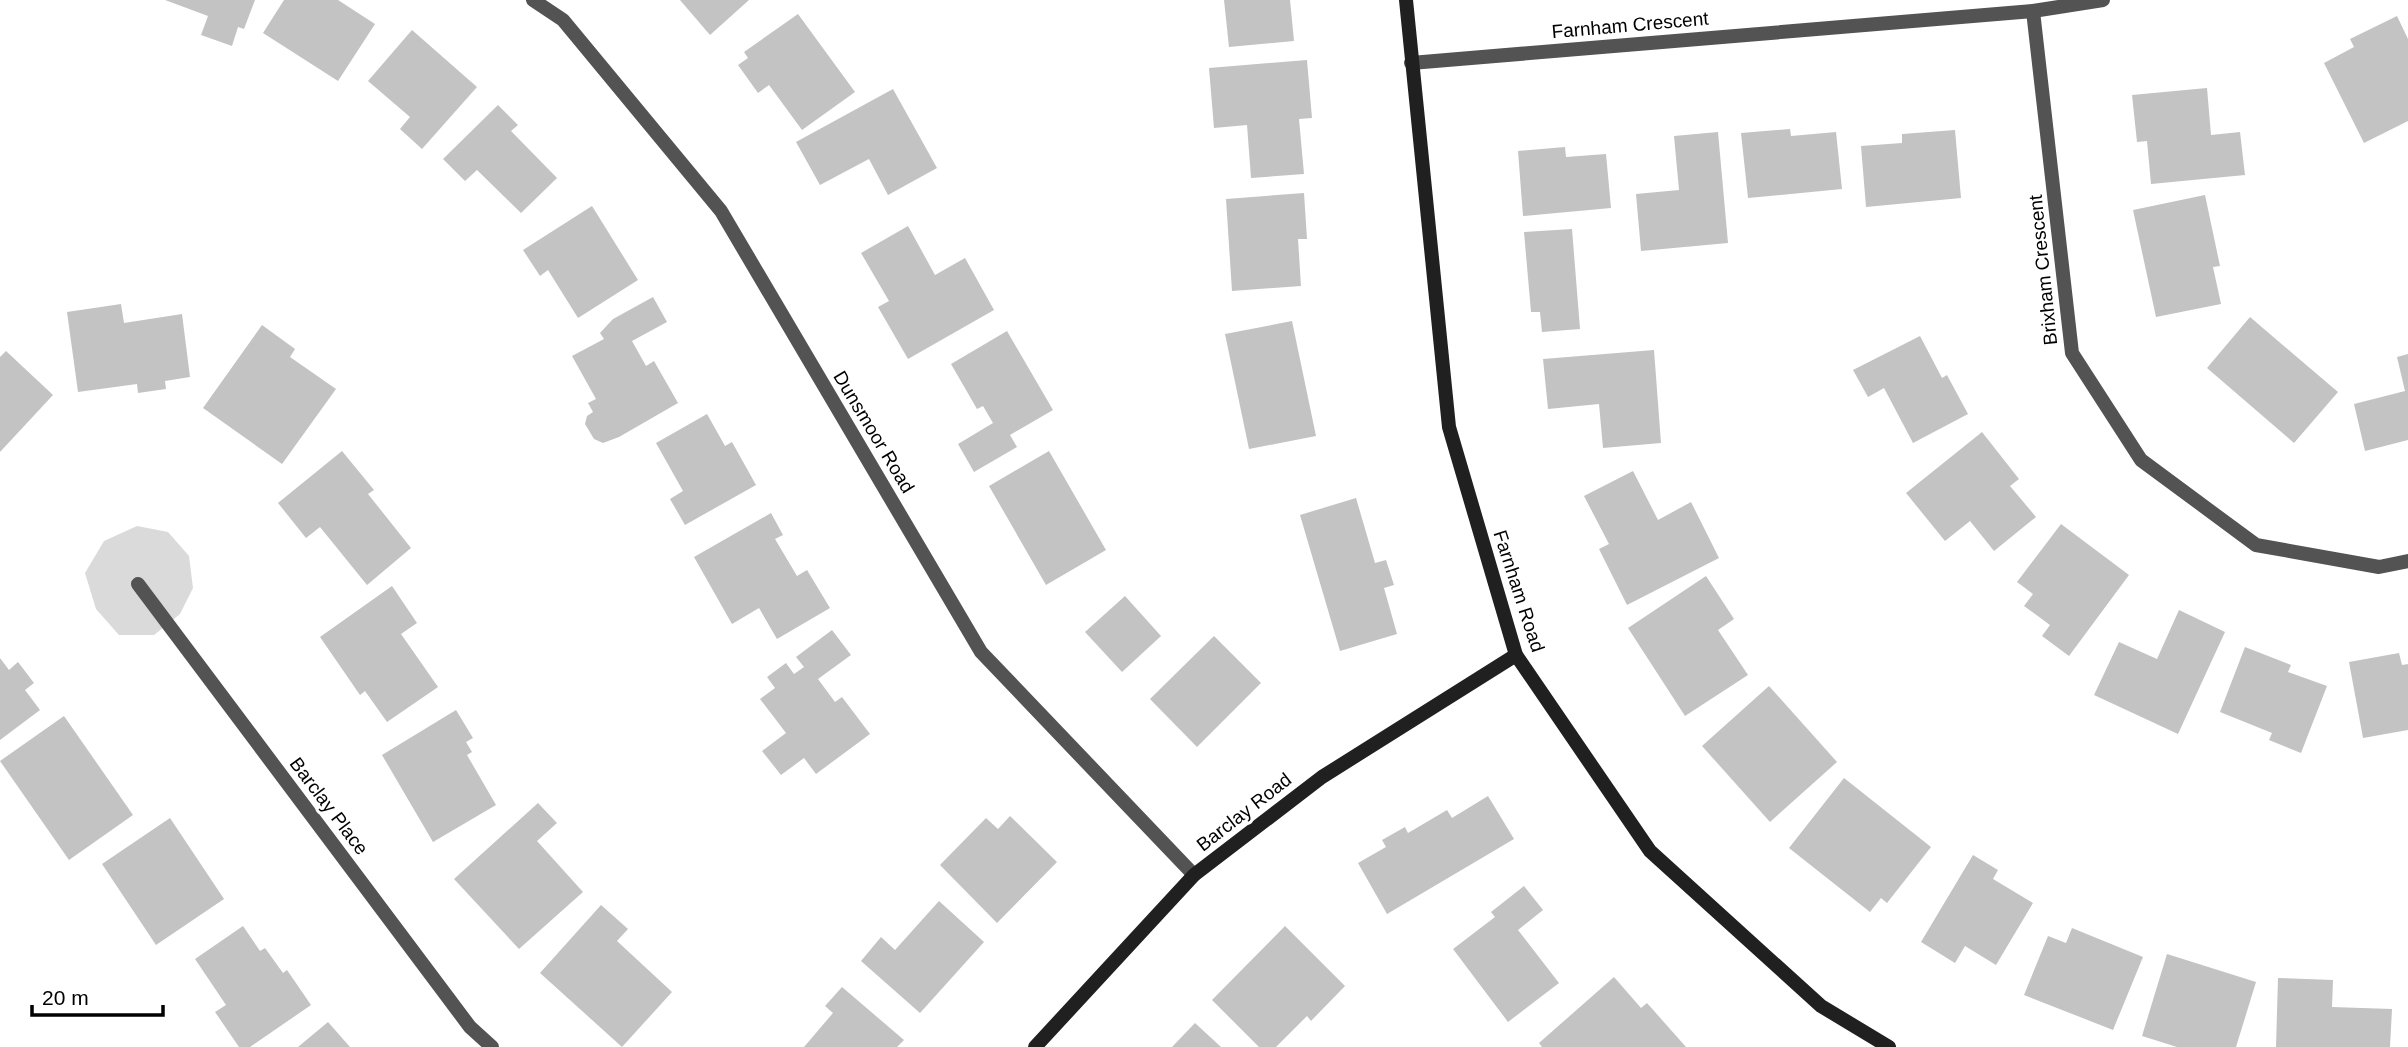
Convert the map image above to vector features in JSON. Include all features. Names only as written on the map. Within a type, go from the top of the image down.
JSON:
[{"type":"street","name":"Dunsmoor Road","points":[[533,0],[563,20],[721,211],[981,652],[1194,875]]},
{"type":"street","name":"Farnham Road","points":[[1406,0],[1449,427],[1516,655],[1650,851],[1821,1006],[1889,1047]]},
{"type":"street","name":"Farnham Crescent","points":[[1411,63],[2033,11],[2103,0]]},
{"type":"street","name":"Brixham Crescent","points":[[2033,11],[2072,353],[2141,460],[2256,545],[2379,567],[2408,562]]},
{"type":"street","name":"Barclay Place","points":[[138,584],[470,1027],[492,1047]]},
{"type":"street","name":"Barclay Road","points":[[1035,1047],[1194,875],[1322,777],[1516,655]]},
{"type":"shaded area","points":[[137,526],[168,532],[189,556],[193,588],[180,614],[154,635],[119,635],[96,609],[85,573],[104,541]]},
{"type":"building","points":[[165,0],[255,0],[244,29],[238,27],[232,46],[201,35],[208,16]]},
{"type":"building","points":[[284,0],[338,0],[375,24],[338,81],[263,33]]},
{"type":"building","points":[[680,0],[749,0],[710,35]]},
{"type":"building","points":[[1224,0],[1290,0],[1294,41],[1229,47]]},
{"type":"building","points":[[798,14],[855,92],[802,130],[769,85],[758,93],[738,65],[748,58],[744,52]]},
{"type":"building","points":[[2397,16],[2408,39],[2408,121],[2364,143],[2324,63],[2354,47],[2350,39]]},
{"type":"building","points":[[412,30],[477,87],[422,149],[400,129],[410,117],[368,81]]},
{"type":"building","points":[[1307,60],[1312,118],[1299,119],[1304,174],[1251,178],[1247,125],[1214,128],[1209,68]]},
{"type":"building","points":[[2207,88],[2211,135],[2240,132],[2245,175],[2151,184],[2147,141],[2137,142],[2132,95]]},
{"type":"building","points":[[893,89],[937,168],[888,195],[869,159],[820,185],[796,142]]},
{"type":"building","points":[[498,105],[518,125],[511,131],[557,178],[521,213],[477,170],[465,181],[443,159]]},
{"type":"building","points":[[1790,129],[1791,136],[1836,132],[1842,189],[1748,198],[1741,133]]},
{"type":"building","points":[[1955,130],[1961,198],[1866,207],[1861,146],[1902,143],[1902,134]]},
{"type":"building","points":[[1718,132],[1728,243],[1641,251],[1636,194],[1679,190],[1674,136]]},
{"type":"building","points":[[1565,147],[1566,157],[1606,154],[1611,208],[1523,216],[1518,151]]},
{"type":"building","points":[[1304,193],[1307,239],[1298,239],[1301,286],[1232,291],[1226,199]]},
{"type":"building","points":[[2205,195],[2220,266],[2213,267],[2221,304],[2156,317],[2133,210]]},
{"type":"building","points":[[592,206],[638,280],[578,318],[548,270],[540,276],[523,250]]},
{"type":"building","points":[[908,226],[935,275],[965,258],[994,310],[908,359],[878,307],[889,301],[861,253]]},
{"type":"building","points":[[1572,229],[1580,329],[1542,332],[1540,312],[1531,312],[1524,232]]},
{"type":"building","points":[[653,297],[667,322],[632,341],[646,366],[654,361],[678,403],[619,437],[603,443],[594,439],[585,424],[587,416],[593,412],[588,403],[596,399],[572,356],[604,339],[600,333],[613,319]]},
{"type":"building","points":[[121,304],[124,323],[182,314],[190,377],[165,381],[166,389],[138,393],[137,384],[78,392],[67,312]]},
{"type":"building","points":[[2250,317],[2338,392],[2294,443],[2207,368]]},
{"type":"building","points":[[1292,321],[1316,436],[1249,449],[1225,334]]},
{"type":"building","points":[[262,325],[295,349],[290,357],[336,389],[282,464],[203,408]]},
{"type":"building","points":[[1007,331],[1053,410],[1010,435],[1017,447],[974,472],[958,444],[993,423],[983,406],[977,409],[951,364]]},
{"type":"building","points":[[1920,336],[1942,378],[1947,375],[1968,414],[1913,443],[1884,388],[1868,397],[1853,370]]},
{"type":"building","points":[[1654,350],[1661,443],[1603,448],[1599,404],[1548,409],[1543,359]]},
{"type":"building","points":[[6,351],[53,395],[0,452],[0,357]]},
{"type":"building","points":[[2408,354],[2408,440],[2365,451],[2354,404],[2405,391],[2397,357]]},
{"type":"building","points":[[707,414],[725,446],[732,442],[756,485],[685,525],[670,499],[683,491],[656,443]]},
{"type":"building","points":[[1982,432],[2019,479],[2010,486],[2036,517],[1994,551],[1970,521],[1945,541],[1906,493]]},
{"type":"building","points":[[342,451],[374,490],[368,494],[411,548],[367,585],[320,527],[306,538],[278,503]]},
{"type":"building","points":[[1049,451],[1106,550],[1046,585],[989,486]]},
{"type":"building","points":[[1633,471],[1658,520],[1691,502],[1719,558],[1627,605],[1599,549],[1609,544],[1584,496]]},
{"type":"building","points":[[1356,498],[1375,563],[1386,560],[1394,585],[1384,588],[1397,634],[1340,651],[1300,515]]},
{"type":"building","points":[[771,513],[783,535],[775,539],[797,576],[807,570],[830,608],[777,639],[759,608],[732,624],[694,557]]},
{"type":"building","points":[[2061,524],[2129,575],[2069,656],[2042,636],[2050,625],[2024,606],[2033,594],[2017,582]]},
{"type":"building","points":[[1706,576],[1734,619],[1718,630],[1748,675],[1685,716],[1628,628]]},
{"type":"building","points":[[392,586],[417,623],[401,634],[438,687],[387,722],[365,691],[360,695],[320,637]]},
{"type":"building","points":[[1125,596],[1161,636],[1122,672],[1085,632]]},
{"type":"building","points":[[2179,610],[2225,632],[2178,734],[2094,695],[2119,642],[2157,659]]},
{"type":"building","points":[[832,630],[851,655],[818,679],[835,702],[842,697],[870,734],[816,774],[804,758],[781,775],[762,751],[786,733],[760,699],[775,688],[767,677],[786,663],[794,674],[804,667],[796,657]]},
{"type":"building","points":[[1214,636],[1261,683],[1197,747],[1150,699]]},
{"type":"building","points":[[2245,647],[2291,665],[2288,672],[2327,686],[2301,753],[2269,740],[2272,733],[2220,712]]},
{"type":"building","points":[[2399,653],[2402,665],[2408,664],[2408,730],[2363,738],[2349,662]]},
{"type":"building","points":[[0,658],[9,670],[18,662],[34,683],[25,690],[40,710],[0,740]]},
{"type":"building","points":[[1769,686],[1837,762],[1770,822],[1702,746]]},
{"type":"building","points":[[456,710],[473,738],[466,742],[472,752],[467,755],[496,805],[433,842],[382,755]]},
{"type":"building","points":[[64,716],[133,815],[69,860],[0,761]]},
{"type":"building","points":[[1844,778],[1931,847],[1887,903],[1881,898],[1870,912],[1789,848]]},
{"type":"building","points":[[1488,796],[1514,839],[1387,914],[1358,863],[1386,847],[1382,840],[1405,827],[1408,833],[1447,810],[1452,818]]},
{"type":"building","points":[[538,803],[557,823],[537,841],[583,892],[519,949],[454,879]]},
{"type":"building","points":[[1010,816],[1057,862],[997,923],[940,865],[986,818],[998,829]]},
{"type":"building","points":[[170,818],[224,899],[156,945],[102,864]]},
{"type":"building","points":[[1973,855],[1998,870],[1993,879],[2033,903],[1996,965],[1965,946],[1955,963],[1921,942]]},
{"type":"building","points":[[1524,886],[1543,910],[1518,930],[1559,983],[1508,1022],[1453,949],[1495,917],[1491,912]]},
{"type":"building","points":[[939,901],[984,942],[920,1013],[861,961],[881,937],[895,950]]},
{"type":"building","points":[[601,905],[628,929],[617,941],[672,992],[622,1047],[540,973]]},
{"type":"building","points":[[243,926],[260,951],[265,948],[283,973],[287,970],[311,1005],[250,1047],[239,1047],[215,1012],[226,1005],[195,959]]},
{"type":"building","points":[[1285,926],[1345,986],[1311,1021],[1307,1016],[1276,1047],[1259,1047],[1212,1000]]},
{"type":"building","points":[[2072,928],[2143,957],[2113,1030],[2024,995],[2048,936],[2066,943]]},
{"type":"building","points":[[2167,954],[2256,982],[2236,1047],[2177,1047],[2142,1036]]},
{"type":"building","points":[[1614,977],[1641,1008],[1647,1003],[1686,1047],[1542,1047],[1539,1043]]},
{"type":"building","points":[[2278,978],[2333,980],[2332,1007],[2392,1009],[2390,1047],[2276,1047]]},
{"type":"building","points":[[842,987],[904,1040],[897,1047],[804,1047],[833,1013],[825,1006]]},
{"type":"building","points":[[328,1022],[350,1047],[298,1047]]},
{"type":"building","points":[[1195,1023],[1221,1047],[1172,1047]]}]
